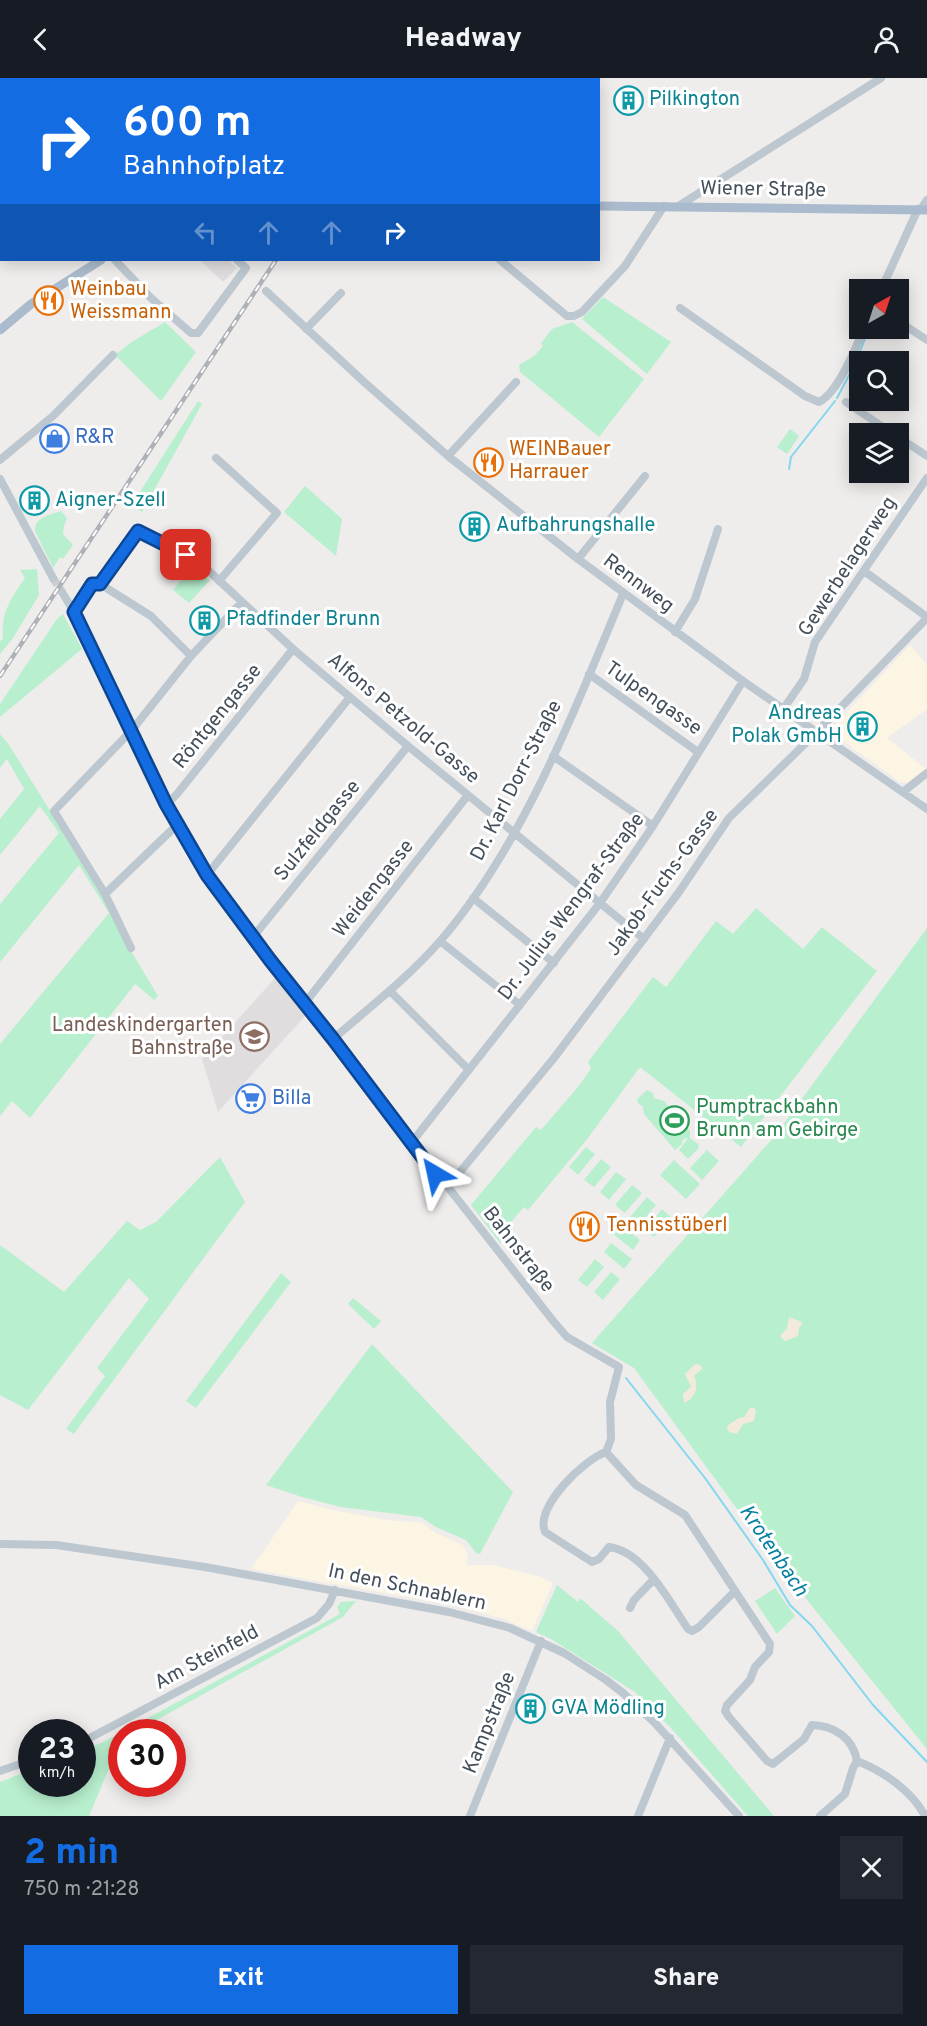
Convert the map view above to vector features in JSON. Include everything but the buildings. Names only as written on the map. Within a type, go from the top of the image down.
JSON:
[{"type":"main road","name":"Wiener Straße","points":[[600,206],[922,209]]},
{"type":"main road","points":[[80,275],[86,261]]},
{"type":"main road","points":[[0,330],[31,304],[100,261]]},
{"type":"street","points":[[677,207],[881,78]]},
{"type":"street","points":[[887,279],[927,200]]},
{"type":"street","points":[[501,261],[567,316],[574,316],[582,312],[624,267],[664,206]]},
{"type":"street","points":[[116,261],[151,298],[191,333],[198,333],[246,268],[238,261]]},
{"type":"street","name":"Rennweg","points":[[266,291],[448,456],[578,559],[743,681],[927,809]]},
{"type":"street","points":[[306,329],[341,292]]},
{"type":"street","points":[[680,308],[805,396],[819,402],[825,399],[837,384],[859,339]]},
{"type":"street","points":[[909,328],[927,340]]},
{"type":"street","points":[[0,460],[53,416],[113,355]]},
{"type":"street","points":[[448,456],[516,382]]},
{"type":"street","points":[[846,402],[877,423]]},
{"type":"street","points":[[909,444],[927,456]]},
{"type":"street","points":[[216,458],[277,513],[219,581]]},
{"type":"street","points":[[578,559],[645,476]]},
{"type":"street","name":"Gewerbelagerweg","points":[[784,708],[804,679],[815,642],[927,478]]},
{"type":"street","points":[[0,479],[53,578]]},
{"type":"street","points":[[675,632],[695,599],[718,530]]},
{"type":"street","name":"Alfons Petzold-Gasse","points":[[100,584],[138,531],[197,560],[293,649],[644,939]]},
{"type":"street","points":[[864,571],[927,617]]},
{"type":"street","points":[[74,612],[92,584],[100,584],[151,616],[191,656]]},
{"type":"street","name":"Bahnstraße","points":[[62,592],[132,730],[166,804],[207,875],[435,1174],[444,1182],[493,1247],[567,1337],[619,1367],[610,1402],[611,1439],[606,1452]]},
{"type":"street","name":"Dr. Karl Dorr-Straße","points":[[333,1039],[390,991],[440,941],[473,898],[514,832],[553,756],[623,594]]},
{"type":"street","points":[[131,948],[105,894],[54,811],[132,730],[191,656],[242,602]]},
{"type":"street","name":"Jakob-Fuchs-Gasse","points":[[444,1182],[455,1178],[554,1058],[679,892],[729,818],[817,732],[927,617]]},
{"type":"street","name":"Röntgengasse","points":[[166,804],[177,794],[293,649]]},
{"type":"street","name":"Tulpengasse","points":[[589,674],[699,752]]},
{"type":"street","name":"Dr. Julius Wengraf-Straße","points":[[411,1142],[600,903],[653,826],[743,681]]},
{"type":"street","points":[[207,875],[351,697]]},
{"type":"street","name":"Sulzfeldgasse","points":[[253,937],[408,746]]},
{"type":"street","points":[[553,756],[653,826]]},
{"type":"street","points":[[903,792],[927,773]]},
{"type":"street","name":"Weidengasse","points":[[305,1003],[468,795]]},
{"type":"street","points":[[105,894],[178,824]]},
{"type":"street","points":[[473,898],[554,963]]},
{"type":"street","points":[[440,941],[520,1005]]},
{"type":"street","points":[[390,991],[468,1070]]},
{"type":"street","points":[[735,1591],[699,1628],[692,1631],[688,1629],[654,1579],[635,1560],[612,1547],[607,1548],[599,1559],[592,1562],[553,1538],[543,1529],[543,1523],[557,1491],[596,1457],[606,1452],[636,1485],[685,1515],[735,1591],[771,1646],[769,1652],[755,1667],[747,1685],[727,1705],[725,1711],[729,1717],[771,1763],[776,1762],[804,1739],[814,1724],[840,1732],[856,1753],[857,1761],[845,1794],[820,1816]]},
{"type":"street","name":"In den Schnablern","points":[[0,1544],[56,1545],[205,1567],[335,1590],[483,1620],[541,1641],[606,1680],[639,1707],[670,1738],[738,1816]]},
{"type":"street","points":[[630,1608],[634,1600],[654,1579]]},
{"type":"street","name":"Am Steinfeld","points":[[96,1735],[317,1618],[329,1604],[335,1590]]},
{"type":"street","name":"Kampstraße","points":[[470,1816],[541,1641]]},
{"type":"street","points":[[638,1816],[670,1738]]},
{"type":"street","points":[[857,1761],[891,1780],[917,1803],[925,1816]]},
{"type":"street","points":[[0,1771],[18,1765]]},
{"type":"shaded area","points":[[201,261],[230,261],[237,268],[223,282]]},
{"type":"shaded area","points":[[910,645],[927,665],[927,709],[887,738],[926,769],[907,783],[900,782],[829,731]]},
{"type":"shaded area","name":"Landeskindergarten Bahnstraße","points":[[276,977],[306,1015],[218,1112],[202,1059]]},
{"type":"shaded area","points":[[298,1501],[337,1511],[394,1521],[421,1522],[434,1532],[463,1545],[468,1555],[467,1565],[493,1565],[538,1576],[553,1583],[532,1631],[504,1619],[456,1606],[251,1569]]},
{"type":"green space","points":[[603,297],[671,342],[647,374],[582,319]]},
{"type":"green space","points":[[165,322],[196,352],[161,401],[115,355]]},
{"type":"green space","points":[[572,322],[644,379],[599,437],[520,372],[519,365],[534,356],[543,346],[541,343],[552,329]]},
{"type":"green space","points":[[198,401],[202,404],[142,512],[133,505],[136,498]]},
{"type":"green space","points":[[790,429],[799,436],[787,454],[777,447]]},
{"type":"green space","points":[[305,486],[342,519],[336,556],[284,512]]},
{"type":"green space","points":[[61,511],[67,518],[63,534],[73,545],[63,559],[60,557],[53,568],[35,527],[44,517]]},
{"type":"green space","points":[[193,565],[210,580],[189,603],[173,590]]},
{"type":"green space","points":[[37,569],[39,595],[13,638],[0,654],[5,613],[25,578],[20,570]]},
{"type":"green space","points":[[63,614],[82,649],[0,717],[0,704],[57,619]]},
{"type":"green space","points":[[0,734],[104,897],[131,951],[158,996],[154,1000],[135,984],[30,1118],[12,1101],[0,1116],[0,1044],[109,913],[79,865],[0,962],[0,904],[59,833],[40,806],[0,855],[0,819],[24,789],[7,759],[0,768]]},
{"type":"green space","points":[[756,908],[803,949],[822,927],[877,971],[741,1147],[640,1067],[588,1138],[528,1210],[524,1207],[504,1230],[507,1235],[500,1243],[471,1205],[536,1127],[541,1130],[577,1088],[591,1069],[588,1062],[653,977],[666,987],[716,921],[733,934]]},
{"type":"green space","points":[[927,928],[927,1749],[770,1554],[634,1368],[592,1343],[774,1137]]},
{"type":"green space","name":"Pumptrackbahn Brunn am Gebirge","points":[[647,1090],[653,1093],[654,1098],[664,1101],[690,1131],[690,1138],[699,1145],[688,1159],[679,1150],[688,1138],[683,1139],[682,1144],[675,1150],[644,1114],[643,1107],[637,1099]]},
{"type":"green space","points":[[586,1147],[595,1154],[578,1175],[569,1167]]},
{"type":"green space","points":[[707,1150],[719,1161],[702,1180],[690,1168]]},
{"type":"green space","points":[[220,1157],[245,1202],[74,1434],[66,1429],[105,1376],[97,1368],[149,1299],[129,1278],[28,1410],[0,1395],[0,1245],[64,1292],[127,1221],[140,1230],[156,1222]]},
{"type":"green space","points":[[601,1159],[611,1167],[594,1187],[584,1180]]},
{"type":"green space","points":[[674,1160],[700,1184],[686,1199],[660,1175]]},
{"type":"green space","points":[[616,1172],[626,1179],[609,1200],[600,1192]]},
{"type":"green space","points":[[632,1185],[642,1193],[625,1213],[615,1205]]},
{"type":"green space","points":[[647,1197],[656,1205],[639,1225],[630,1217]]},
{"type":"green space","points":[[662,1209],[671,1217],[654,1237],[645,1230]]},
{"type":"green space","points":[[620,1224],[640,1240],[633,1250],[612,1233]]},
{"type":"green space","points":[[611,1243],[632,1259],[624,1269],[604,1252]]},
{"type":"green space","points":[[595,1259],[604,1267],[587,1287],[578,1280]]},
{"type":"green space","points":[[611,1272],[620,1279],[603,1300],[594,1292]]},
{"type":"green space","points":[[281,1273],[291,1282],[196,1408],[186,1401]]},
{"type":"green space","points":[[353,1298],[381,1321],[374,1329],[348,1304]]},
{"type":"green space","points":[[372,1344],[513,1492],[480,1554],[476,1553],[466,1540],[436,1527],[421,1517],[341,1507],[266,1485]]},
{"type":"green space","points":[[557,1585],[578,1602],[580,1598],[618,1631],[774,1816],[748,1816],[671,1728],[635,1692],[536,1632]]},
{"type":"green space","points":[[775,1588],[795,1616],[777,1634],[755,1601]]},
{"type":"green space","points":[[356,1601],[343,1617],[159,1719],[146,1719],[340,1614],[337,1607],[341,1602]]},
{"type":"green space","points":[[108,1739],[108,1771],[89,1816],[0,1816],[0,1782],[18,1775],[18,1797],[96,1797],[96,1745]]},
{"type":"sand","points":[[789,1317],[802,1324],[798,1336],[785,1341],[780,1336],[787,1328]]},
{"type":"sand","points":[[698,1364],[703,1368],[694,1376],[695,1392],[684,1403],[683,1394],[691,1387],[685,1374]]},
{"type":"sand","points":[[750,1408],[756,1411],[754,1421],[743,1424],[737,1434],[729,1432],[728,1425],[744,1417]]},
{"type":"waterway","points":[[837,398],[856,362],[865,339]]},
{"type":"waterway","points":[[789,469],[791,457],[835,401]]},
{"type":"waterway","name":"Krotenbach","points":[[626,1378],[705,1478],[763,1560],[790,1605],[812,1626],[873,1705],[927,1762]]},
{"type":"tunnel","points":[[53,578],[62,592]]},
{"type":"railway","points":[[0,676],[275,261]]},
{"type":"place","name":"Pilkington","points":[[628,100]]},
{"type":"place","name":"Weinbau Weissmann","points":[[49,301]]},
{"type":"place","name":"R&R","points":[[54,438]]},
{"type":"place","name":"WEINBauer Harrauer","points":[[488,462]]},
{"type":"place","name":"Aigner-Szell","points":[[34,501]]},
{"type":"place","name":"Aufbahrungshalle","points":[[475,526]]},
{"type":"place","name":"Pfadfinder Brunn","points":[[205,620]]},
{"type":"place","name":"Andreas Polak GmbH","points":[[863,726]]},
{"type":"place","name":"Landeskindergarten Bahnstraße","points":[[254,1037]]},
{"type":"place","name":"Billa","points":[[251,1099]]},
{"type":"place","name":"Pumptrackbahn Brunn am Gebirge","points":[[675,1120]]},
{"type":"place","name":"Tennisstüberl","points":[[585,1226]]},
{"type":"place","name":"GVA Mödling","points":[[530,1709]]},
{"type":"route","points":[[186,555],[138,531],[100,584],[92,584],[74,612],[166,804],[207,875],[435,1174]]}]
